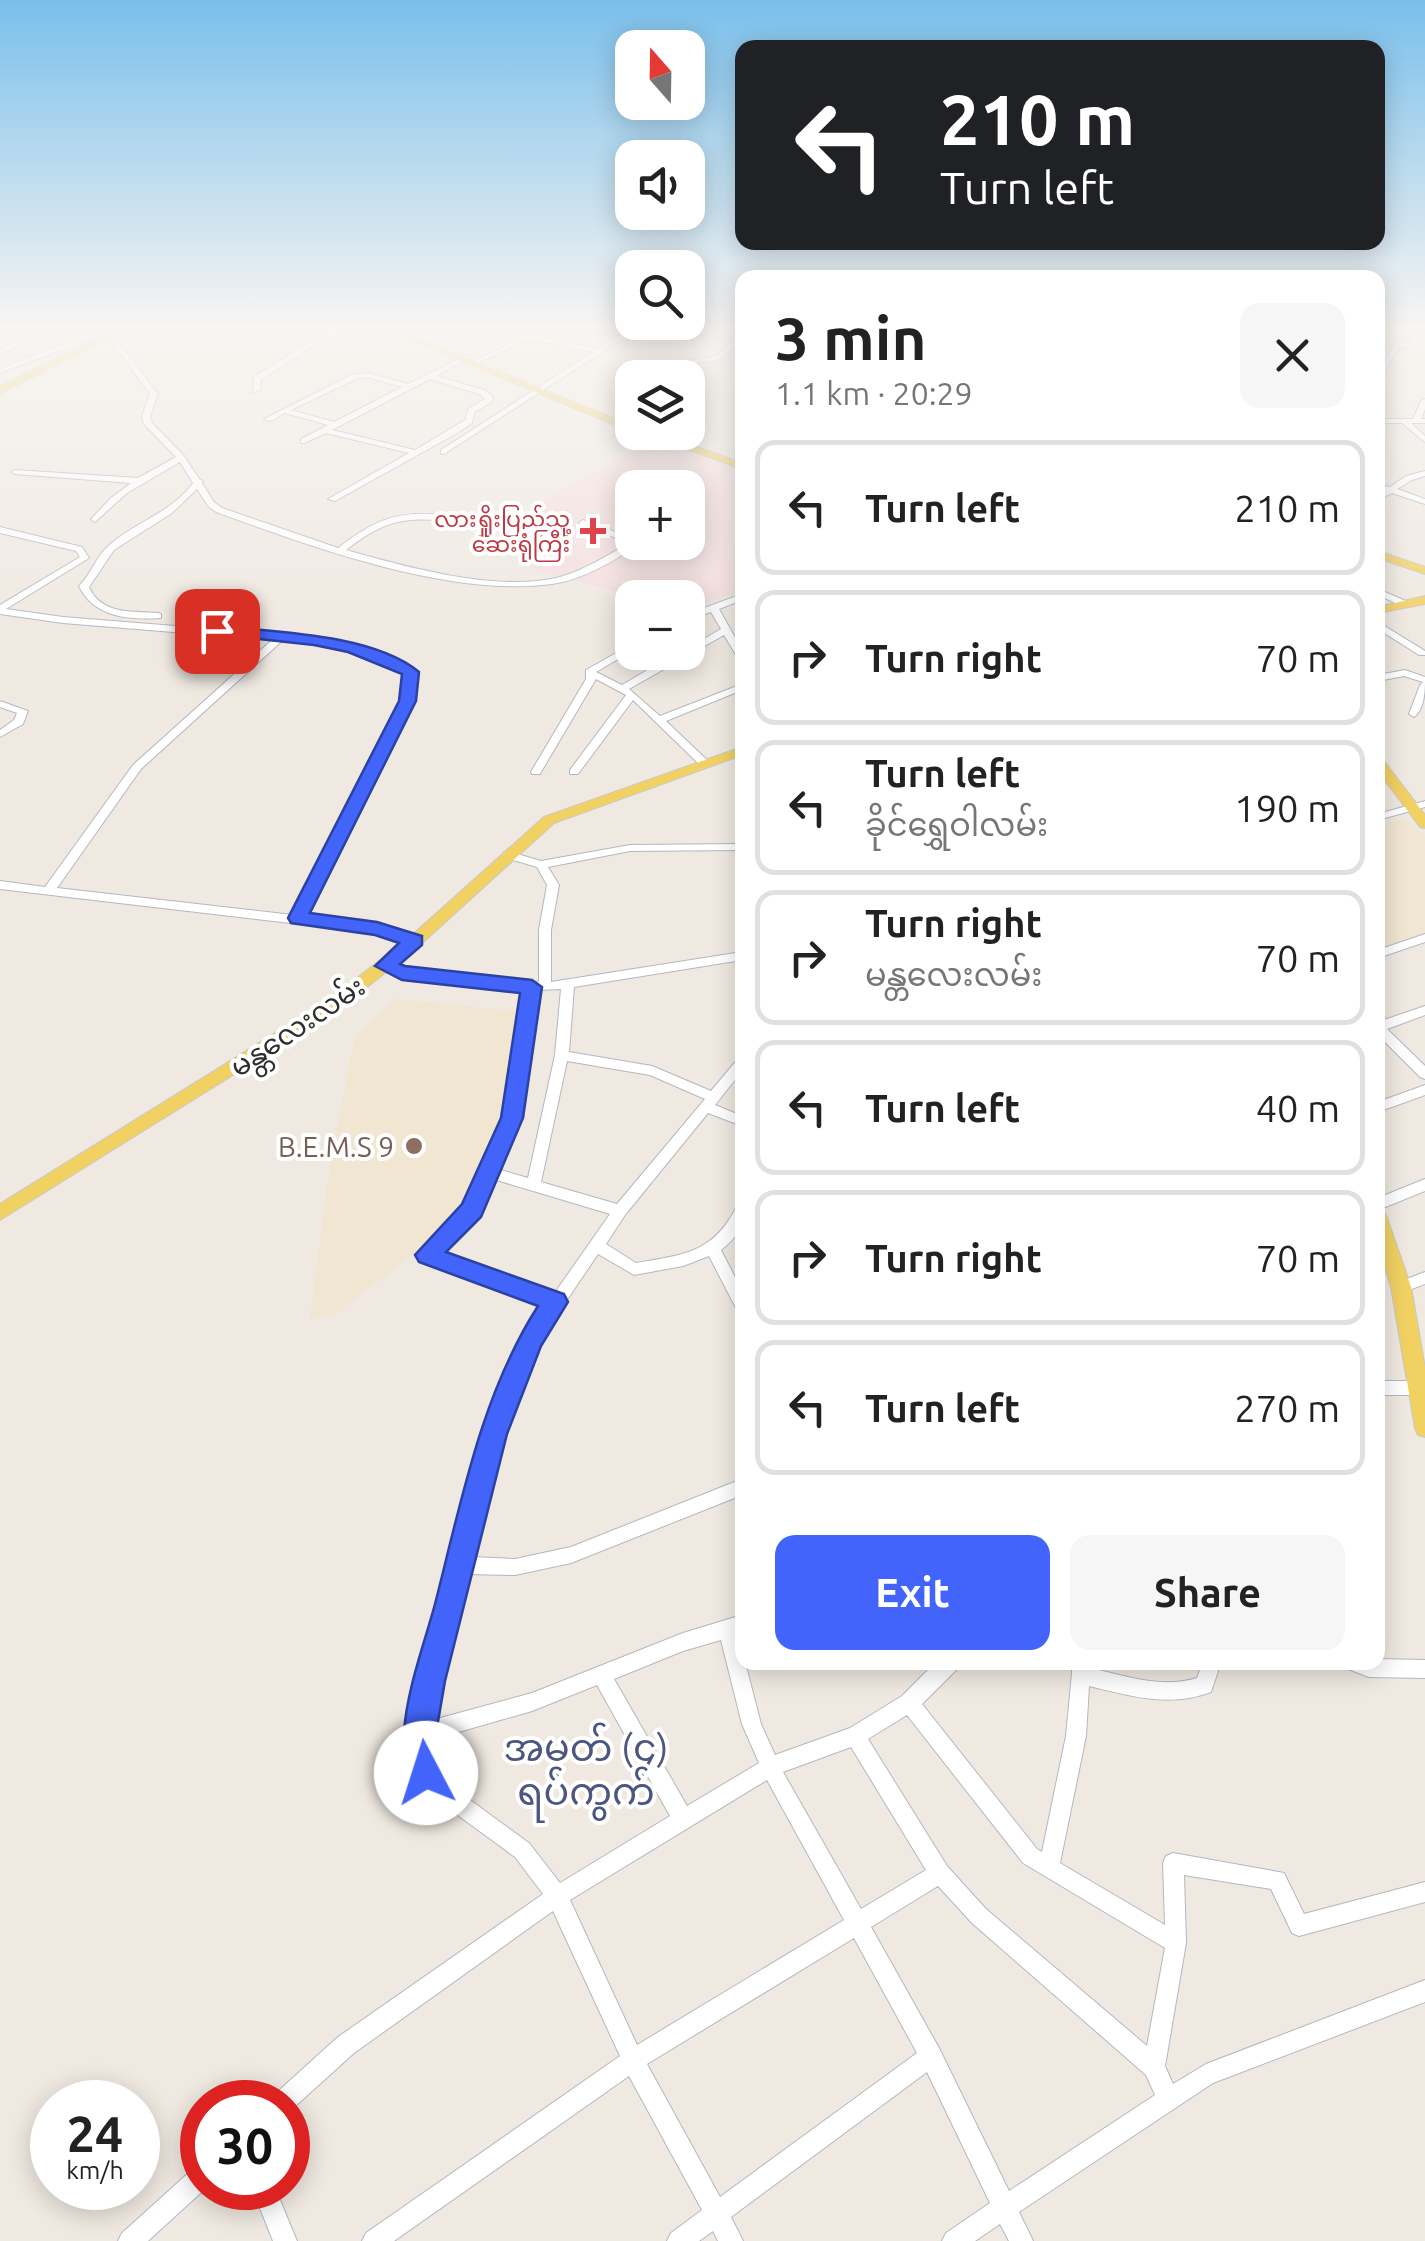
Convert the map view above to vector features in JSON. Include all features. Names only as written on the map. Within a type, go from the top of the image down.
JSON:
[{"type":"main road","points":[[702,450],[735,461]]},
{"type":"main road","points":[[726,458],[735,454]]},
{"type":"main road","points":[[1385,557],[1425,572]]},
{"type":"main road","points":[[1385,609],[1418,603]]},
{"type":"main road","name":"မန္တလေးလမ်း","points":[[0,1212],[266,1049],[385,966],[549,820],[735,753]]},
{"type":"main road","points":[[1385,771],[1418,806],[1425,824]]},
{"type":"main road","points":[[1385,1238],[1402,1287],[1422,1390],[1425,1428]]},
{"type":"street","points":[[154,430],[182,458],[211,504],[219,510],[341,550],[451,578],[549,581],[583,571],[615,553]]},
{"type":"street","points":[[304,441],[324,430],[414,452]]},
{"type":"street","points":[[332,498],[454,430]]},
{"type":"street","points":[[444,452],[477,430]]},
{"type":"street","points":[[96,519],[108,503],[140,480],[182,458]]},
{"type":"street","points":[[15,472],[140,480]]},
{"type":"street","points":[[1385,492],[1425,473]]},
{"type":"street","points":[[158,616],[105,611],[90,602],[83,589],[96,577],[107,552],[173,512],[198,481]]},
{"type":"street","points":[[1385,488],[1425,502]]},
{"type":"street","points":[[341,550],[386,518],[410,514],[438,517]]},
{"type":"street","points":[[583,523],[615,534]]},
{"type":"street","points":[[0,530],[79,548],[86,558],[0,610]]},
{"type":"street","points":[[1385,594],[1418,603]]},
{"type":"street","points":[[705,610],[735,600]]},
{"type":"street","points":[[714,607],[735,646]]},
{"type":"street","points":[[0,610],[63,620],[282,636],[353,648],[410,672],[408,701],[298,918]]},
{"type":"street","points":[[1385,629],[1422,653]]},
{"type":"street","points":[[705,642],[726,630]]},
{"type":"street","points":[[49,890],[136,767],[282,636]]},
{"type":"street","points":[[589,672],[615,657]]},
{"type":"street","points":[[574,772],[628,691],[660,670]]},
{"type":"street","points":[[589,672],[628,691],[704,763]]},
{"type":"street","points":[[536,772],[591,679],[589,672]]},
{"type":"street","points":[[1385,676],[1405,672],[1425,683],[1414,714]]},
{"type":"street","points":[[658,720],[735,690]]},
{"type":"street","points":[[0,704],[23,711],[19,722],[0,734]]},
{"type":"street","points":[[1385,815],[1418,806]]},
{"type":"street","points":[[507,855],[540,865],[630,848],[735,847]]},
{"type":"street","points":[[540,865],[553,886],[512,1118],[472,1210],[427,1255],[555,1302]]},
{"type":"street","points":[[0,885],[298,918],[377,929],[414,941]]},
{"type":"street","points":[[1385,952],[1425,938]]},
{"type":"street","points":[[385,966],[402,973],[538,987],[735,957]]},
{"type":"street","points":[[533,1186],[562,1055],[568,984]]},
{"type":"street","points":[[1385,1025],[1425,1010]]},
{"type":"street","points":[[1385,1035],[1425,1074]]},
{"type":"street","points":[[562,1055],[652,1072],[735,1117]]},
{"type":"street","points":[[731,2241],[634,2060],[556,1896],[522,1850],[426,1773],[420,1733],[458,1565],[494,1434],[530,1341],[620,1212],[735,1072]]},
{"type":"street","points":[[1385,1104],[1425,1090]]},
{"type":"street","points":[[490,1173],[620,1212]]},
{"type":"street","points":[[1385,1201],[1425,1185]]},
{"type":"street","points":[[596,1245],[634,1268],[686,1260],[713,1249],[735,1225]]},
{"type":"street","points":[[713,1249],[735,1291]]},
{"type":"street","points":[[1402,1287],[1425,1278]]},
{"type":"street","points":[[1385,1388],[1422,1390]]},
{"type":"street","points":[[458,1565],[516,1566],[571,1555],[735,1490]]},
{"type":"street","points":[[420,1733],[532,1702],[735,1627]]},
{"type":"street","points":[[1385,1668],[1425,1669]]},
{"type":"street","points":[[743,1670],[752,1724],[770,1766],[930,2056],[1021,2241]]},
{"type":"street","points":[[307,2080],[346,2045],[556,1896],[770,1766],[855,1736],[908,1703],[941,1670]]},
{"type":"street","points":[[1049,1868],[1076,1736],[1082,1670]]},
{"type":"street","points":[[1086,1670],[1169,1692],[1192,1690],[1204,1684],[1209,1670]]},
{"type":"street","points":[[601,1674],[682,1816]]},
{"type":"street","points":[[908,1703],[1030,1856],[1176,1942]]},
{"type":"street","points":[[855,1736],[940,1873],[979,1916],[1154,2067],[1168,2098]]},
{"type":"street","points":[[1154,2067],[1176,1942],[1173,1863],[1277,1880],[1299,1926],[1425,1892]]},
{"type":"street","points":[[374,2241],[634,2060],[940,1873]]},
{"type":"street","points":[[954,2241],[1206,2075],[1425,1990]]},
{"type":"street","points":[[679,2241],[930,2056]]},
{"type":"street","points":[[130,2241],[180,2196]]},
{"type":"street","points":[[273,2210],[286,2241]]},
{"type":"shaded area","name":"လားရှိုးပြည်သူ့ ဆေးရုံကြီး","points":[[635,450],[685,450],[735,468],[735,593],[705,604],[705,580],[615,580],[615,591],[530,568],[562,519],[528,509]]},
{"type":"shaded area","points":[[1407,818],[1425,837],[1425,933],[1385,947],[1385,824]]},
{"type":"shaded area","name":"B.E.M.S 9","points":[[396,999],[523,1012],[503,1126],[468,1210],[335,1315],[310,1318],[330,1165],[355,1036]]},
{"type":"place","name":"လားရှိုးပြည်သူ့ ဆေးရုံကြီး","points":[[593,531]]},
{"type":"place","name":"B.E.M.S 9","points":[[414,1146]]},
{"type":"district","name":"အမှတ် (၄) ရပ်ကွက်","points":[[586,1769]]},
{"type":"route","points":[[217,631],[314,640],[353,648],[402,667],[412,679],[408,701],[395,729],[298,918],[398,933],[414,941],[385,966],[402,973],[532,987],[512,1118],[472,1210],[427,1255],[555,1302],[530,1341],[494,1434],[458,1565],[420,1733],[426,1773]]}]
